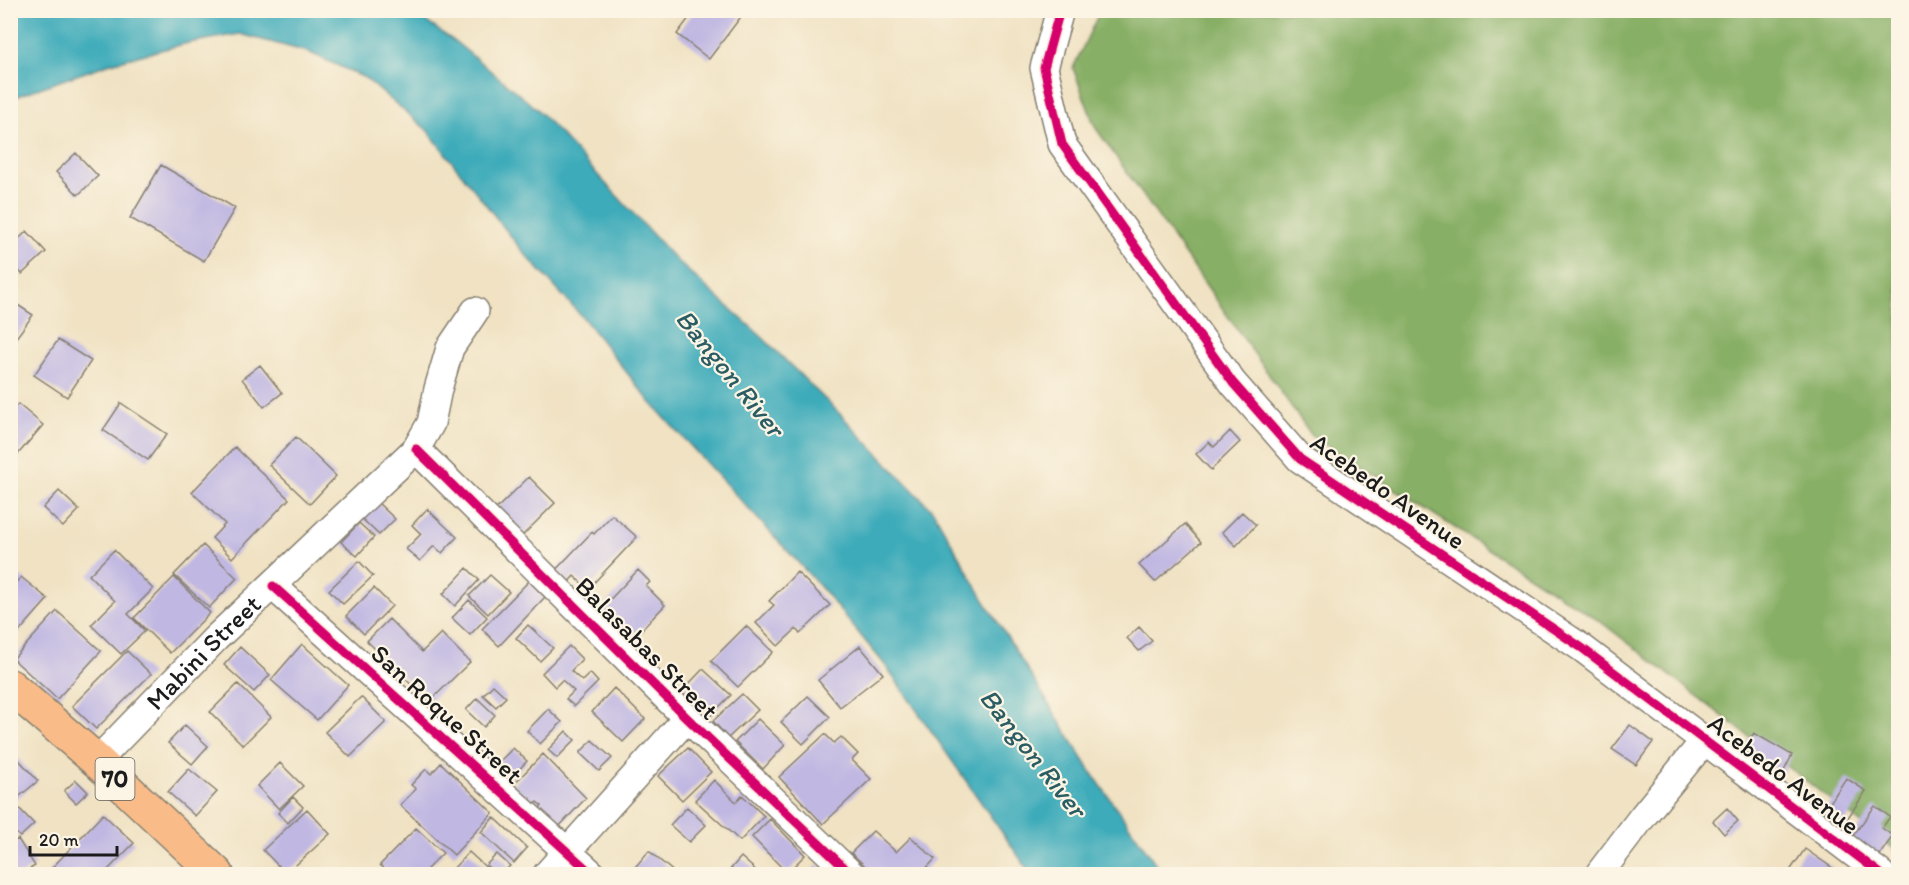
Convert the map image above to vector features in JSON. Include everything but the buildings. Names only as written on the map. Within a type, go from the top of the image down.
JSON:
[{"type":"highway","name":"70","points":[[10,686],[97,761],[217,874]]},
{"type":"street","name":"Acebedo Avenue","points":[[1060,10],[1044,68],[1062,144],[1233,383],[1300,459],[1582,648],[1881,874]]},
{"type":"street","name":"Mabini Street","points":[[97,761],[216,638],[416,449],[431,423],[450,348],[475,311]]},
{"type":"street","name":"Balasabas Street","points":[[416,449],[687,718],[851,874]]},
{"type":"street","name":"San Roque Street","points":[[273,586],[592,874]]},
{"type":"street","points":[[547,874],[687,718]]},
{"type":"street","points":[[1599,874],[1705,740]]},
{"type":"green space","points":[[1100,11],[1898,11],[1898,852],[1601,622],[1312,436],[1095,127],[1073,68]]},
{"type":"water","name":"Bangon River","points":[[11,10],[411,11],[457,43],[538,110],[677,261],[761,336],[934,512],[984,600],[1090,770],[1163,874],[1031,874],[885,665],[818,584],[651,403],[584,319],[524,253],[427,130],[365,78],[308,52],[240,34],[188,43],[111,63],[11,100]]},
{"type":"cycle path","points":[[1060,10],[1044,68],[1062,144],[1233,383],[1300,459],[1582,648],[1881,874]]},
{"type":"cycle path","points":[[416,449],[687,718],[851,874]]},
{"type":"cycle path","points":[[273,586],[592,874]]}]
